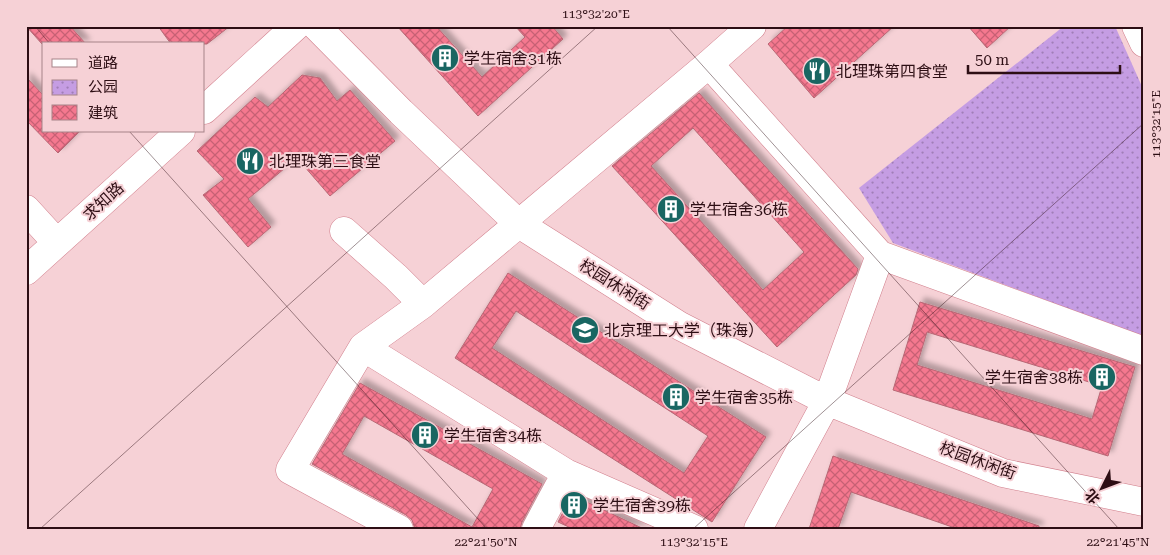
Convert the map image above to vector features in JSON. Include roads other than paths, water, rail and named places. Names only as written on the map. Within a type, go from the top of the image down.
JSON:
[{"type":"street","points":[[205,109],[296,26]]},
{"type":"street","name":"校园休闲街","points":[[316,26],[401,112],[519,224],[680,326],[827,401],[1003,472],[1144,502]]},
{"type":"street","points":[[399,529],[290,470],[363,347],[423,304],[752,26]]},
{"type":"street","points":[[1136,26],[1144,43]]},
{"type":"street","points":[[709,64],[880,255],[1144,352]]},
{"type":"street","name":"求知路","points":[[26,271],[179,132]]},
{"type":"street","points":[[26,209],[57,243]]},
{"type":"street","points":[[344,231],[396,277],[423,304]]},
{"type":"street","points":[[758,529],[827,401],[880,255]]},
{"type":"street","points":[[363,347],[566,473],[694,529]]},
{"type":"street","points":[[536,529],[566,473]]},
{"type":"place","name":"学生宿舍31栋","points":[[445,58]]},
{"type":"place","name":"北理珠第四食堂","points":[[817,71]]},
{"type":"place","name":"北理珠第三食堂","points":[[250,161]]},
{"type":"place","name":"学生宿舍36栋","points":[[671,209]]},
{"type":"place","name":"北京理工大学（珠海）","points":[[585,330]]},
{"type":"place","name":"学生宿舍38栋","points":[[1102,377]]},
{"type":"place","name":"学生宿舍35栋","points":[[676,397]]},
{"type":"place","name":"学生宿舍34栋","points":[[425,435]]},
{"type":"place","name":"学生宿舍39栋","points":[[574,505]]}]
